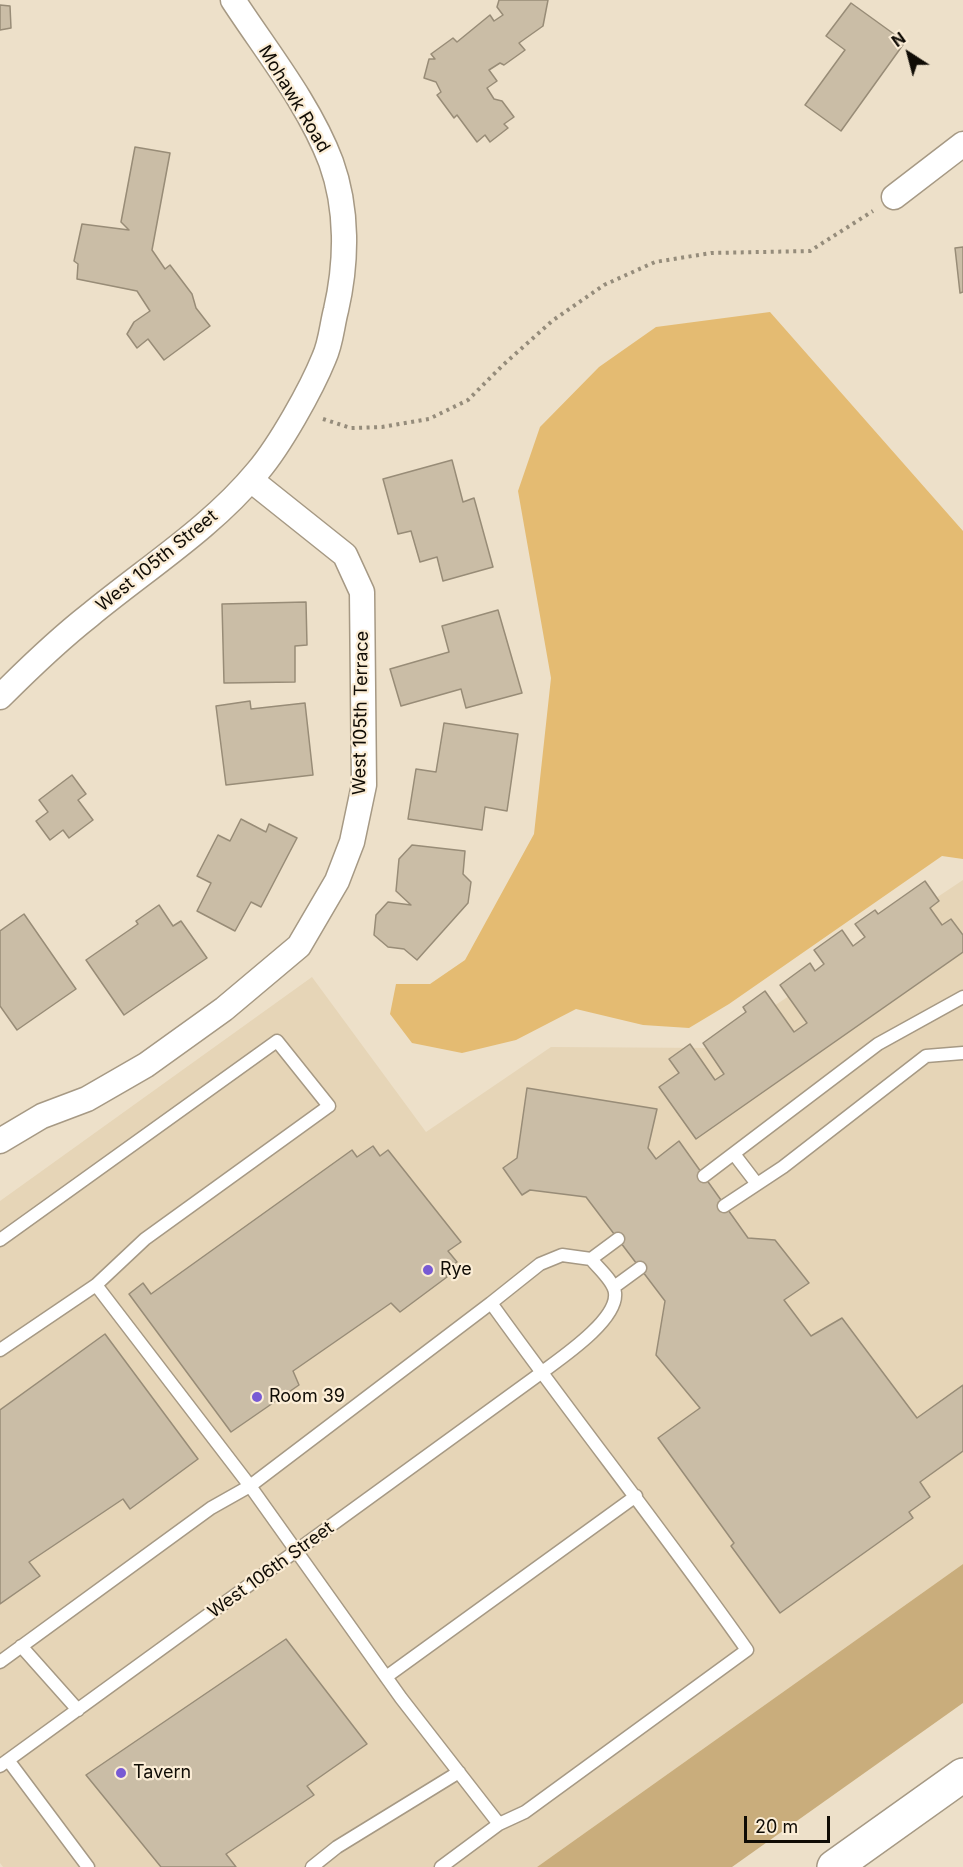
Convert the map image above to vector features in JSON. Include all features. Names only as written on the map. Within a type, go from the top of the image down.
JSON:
[{"type":"highway","points":[[834,1867],[963,1775]]},
{"type":"street","name":"Mohawk Road","points":[[233,0],[320,136],[339,195],[344,236],[341,289],[326,356],[297,410]]},
{"type":"street","points":[[894,198],[963,144]]},
{"type":"street","name":"West 105th Street","points":[[0,697],[43,653],[198,531],[260,469],[297,410]]},
{"type":"street","name":"West 105th Terrace","points":[[0,1141],[42,1116],[87,1099],[146,1065],[224,1009],[299,946],[337,881],[352,842],[364,785],[362,592],[345,555],[250,480]]},
{"type":"lane","points":[[704,1176],[878,1044],[963,997]]},
{"type":"lane","points":[[0,1240],[277,1041],[329,1106],[145,1239],[96,1284],[0,1350]]},
{"type":"lane","points":[[724,1206],[757,1184],[926,1056],[963,1053]]},
{"type":"lane","points":[[734,1154],[757,1184]]},
{"type":"lane","points":[[591,1259],[618,1239]]},
{"type":"lane","points":[[0,1662],[211,1508],[250,1486],[540,1264],[562,1255],[591,1259],[614,1287],[640,1268]]},
{"type":"lane","points":[[96,1284],[298,1551],[386,1677],[499,1824]]},
{"type":"lane","name":"West 106th Street","points":[[4,1763],[541,1373],[606,1318],[616,1295],[614,1287]]},
{"type":"lane","points":[[441,1867],[499,1824],[525,1812],[747,1650],[636,1496],[541,1373],[491,1303]]},
{"type":"lane","points":[[386,1677],[636,1496]]},
{"type":"lane","points":[[21,1647],[78,1710]]},
{"type":"lane","points":[[4,1763],[88,1867]]},
{"type":"lane","points":[[312,1867],[337,1847],[459,1772]]},
{"type":"path","points":[[297,410],[351,428],[382,427],[429,419],[468,400],[502,365],[552,321],[604,285],[655,262],[711,253],[810,251],[894,198]]},
{"type":"shaded area","points":[[770,312],[963,531],[963,859],[942,856],[729,1004],[689,1028],[643,1025],[576,1009],[516,1040],[462,1053],[412,1043],[390,1014],[396,984],[430,984],[465,960],[534,834],[551,678],[518,491],[540,427],[599,367],[656,327]]},
{"type":"shaded area","points":[[963,880],[963,1564],[537,1867],[3,1867],[0,1863],[0,1201],[312,977],[426,1132],[551,1047],[711,1048]]},
{"type":"shaded area","points":[[963,1564],[963,1703],[732,1867],[537,1867]]},
{"type":"building","points":[[499,0],[548,0],[543,26],[519,43],[525,50],[504,65],[500,63],[489,70],[497,81],[487,88],[494,99],[502,101],[514,117],[504,124],[508,128],[490,142],[485,135],[477,142],[457,115],[454,118],[437,95],[441,92],[436,82],[424,78],[429,59],[435,59],[431,54],[453,38],[457,42],[490,15],[494,21],[503,15],[497,7]]},
{"type":"building","points":[[851,3],[905,42],[841,131],[805,105],[845,50],[826,36]]},
{"type":"building","points":[[0,5],[10,6],[11,28],[0,30]]},
{"type":"building","points":[[135,147],[170,153],[152,250],[165,269],[170,265],[192,294],[196,308],[210,326],[164,360],[148,339],[137,348],[127,334],[134,322],[150,311],[137,291],[77,279],[78,264],[74,261],[82,224],[129,230],[121,222]]},
{"type":"building","points":[[963,247],[963,292],[960,293],[955,248]]},
{"type":"building","points":[[452,460],[463,502],[474,498],[493,567],[443,581],[437,557],[420,562],[411,531],[398,534],[383,479]]},
{"type":"building","points":[[306,602],[307,645],[295,646],[295,682],[224,683],[222,604]]},
{"type":"building","points":[[498,610],[522,693],[466,708],[461,689],[401,706],[390,669],[449,652],[442,626]]},
{"type":"building","points":[[250,701],[251,709],[305,703],[313,775],[226,785],[216,706]]},
{"type":"building","points":[[444,723],[518,734],[507,811],[485,807],[482,830],[408,819],[416,769],[436,772]]},
{"type":"building","points":[[72,775],[86,794],[78,800],[93,820],[69,838],[63,830],[50,840],[36,821],[48,812],[39,800]]},
{"type":"building","points":[[241,819],[266,832],[269,824],[297,838],[261,907],[251,902],[235,931],[197,911],[211,883],[197,876],[218,835],[230,841]]},
{"type":"building","points":[[412,845],[465,851],[463,874],[471,882],[468,903],[417,960],[404,949],[388,947],[374,935],[376,915],[388,902],[411,905],[396,891],[399,859]]},
{"type":"building","points":[[925,881],[939,901],[930,908],[942,925],[951,919],[963,935],[963,952],[696,1139],[659,1087],[679,1073],[669,1059],[690,1044],[715,1080],[724,1074],[703,1043],[746,1012],[743,1007],[765,991],[794,1032],[807,1023],[780,985],[810,963],[815,971],[824,964],[814,950],[842,930],[853,946],[865,937],[855,924],[875,910],[878,914]]},
{"type":"building","points":[[159,905],[173,926],[181,921],[207,958],[124,1015],[86,960],[138,924],[136,921]]},
{"type":"building","points":[[24,914],[76,989],[17,1030],[0,1006],[0,931]]},
{"type":"building","points":[[527,1088],[657,1109],[648,1148],[656,1159],[679,1141],[748,1238],[775,1240],[809,1283],[784,1300],[811,1336],[842,1318],[917,1418],[963,1385],[963,1451],[920,1482],[930,1497],[909,1512],[913,1518],[780,1613],[731,1546],[734,1543],[658,1438],[700,1408],[656,1355],[665,1301],[586,1197],[530,1190],[522,1195],[503,1168],[517,1158]]},
{"type":"building","points":[[373,1146],[380,1156],[388,1150],[461,1242],[448,1251],[457,1262],[445,1270],[447,1277],[400,1312],[391,1303],[293,1371],[299,1385],[231,1432],[129,1294],[143,1283],[151,1294],[352,1150],[357,1157]]},
{"type":"building","points":[[105,1334],[198,1459],[130,1509],[123,1499],[29,1562],[40,1576],[0,1604],[0,1410]]},
{"type":"building","points":[[286,1639],[367,1744],[307,1786],[314,1795],[226,1854],[236,1867],[161,1867],[86,1775]]},
{"type":"place","name":"Rye","points":[[428,1270]]},
{"type":"place","name":"Room 39","points":[[257,1397]]},
{"type":"place","name":"Tavern","points":[[121,1773]]}]
